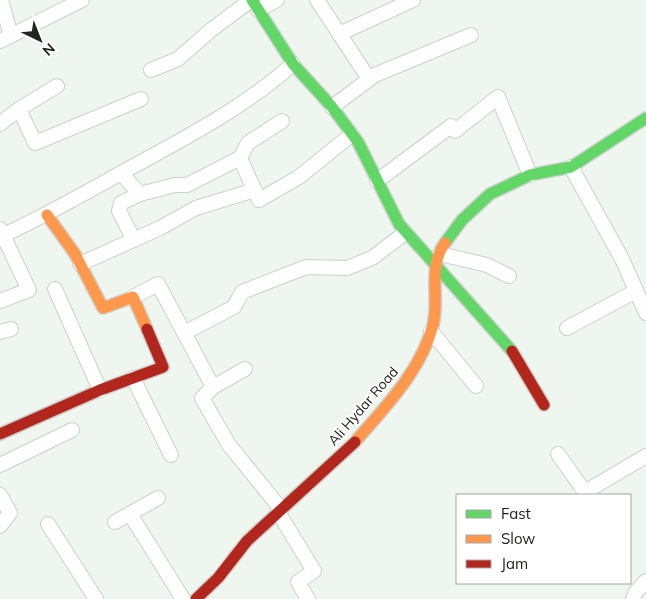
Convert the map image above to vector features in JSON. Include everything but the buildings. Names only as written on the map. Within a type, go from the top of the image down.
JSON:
[{"type":"street","points":[[1,0],[6,39],[78,1]]},
{"type":"street","points":[[151,70],[178,59],[224,20],[254,3],[277,0]]},
{"type":"street","points":[[317,0],[369,79]]},
{"type":"street","points":[[339,34],[413,0]]},
{"type":"street","points":[[254,3],[293,64],[332,107],[358,142],[376,182],[405,233],[437,260],[511,350],[544,405]]},
{"type":"street","points":[[332,107],[369,79],[471,35]]},
{"type":"street","points":[[0,301],[29,290],[2,232],[47,215],[203,130],[268,86],[293,64]]},
{"type":"street","points":[[0,124],[19,109],[57,86]]},
{"type":"street","points":[[376,182],[451,126],[455,131],[498,98],[530,175]]},
{"type":"street","points":[[19,109],[35,143],[141,99]]},
{"type":"street","points":[[437,260],[442,247],[462,220],[490,194],[530,175],[571,167],[646,118]]},
{"type":"street","points":[[134,240],[119,207],[121,203],[140,194],[175,185],[188,185],[240,158],[248,143],[282,121]]},
{"type":"street","points":[[240,158],[259,200],[299,177],[351,135]]},
{"type":"street","points":[[571,167],[622,259],[646,313]]},
{"type":"street","points":[[121,173],[140,194]]},
{"type":"street","points":[[80,264],[134,240],[196,208],[255,190]]},
{"type":"street","points":[[47,215],[80,264],[102,308],[133,297],[158,284],[213,387]]},
{"type":"street","points":[[184,333],[234,307],[242,292],[306,267],[347,268],[372,258],[405,233]]},
{"type":"street","points":[[437,260],[487,265],[509,276]]},
{"type":"street","name":"Ali Hydar Road","points":[[204,596],[247,541],[352,445],[395,395],[417,364],[431,331],[436,292],[437,260]]},
{"type":"street","points":[[55,289],[100,390]]},
{"type":"street","points":[[567,328],[636,291]]},
{"type":"street","points":[[0,434],[100,390],[163,367],[133,297]]},
{"type":"street","points":[[431,331],[476,386]]},
{"type":"street","points":[[245,370],[213,387],[202,398],[229,446],[280,511],[314,570],[298,582],[308,599]]},
{"type":"street","points":[[132,378],[171,455]]},
{"type":"street","points":[[0,465],[72,430]]},
{"type":"street","points":[[558,454],[586,494],[646,456]]},
{"type":"street","points":[[0,495],[10,513],[0,526]]},
{"type":"street","points":[[114,522],[158,498]]},
{"type":"street","points":[[130,514],[183,599]]},
{"type":"street","points":[[48,524],[96,599]]},
{"type":"street","points":[[633,599],[636,592],[646,581]]},
{"type":"traffic: fast","points":[[252,0],[293,64],[332,107],[358,142],[399,224],[512,351]]},
{"type":"traffic: fast","points":[[445,243],[462,220],[490,194],[530,175],[571,167],[646,118]]},
{"type":"traffic: slow","points":[[47,215],[75,254],[103,308],[133,297],[147,329]]},
{"type":"traffic: slow","points":[[355,442],[401,388],[420,358],[433,325],[435,315],[435,273],[440,252],[445,243]]},
{"type":"traffic: jam","points":[[0,434],[100,390],[163,367],[147,329]]},
{"type":"traffic: jam","points":[[512,351],[544,405]]},
{"type":"traffic: jam","points":[[196,599],[218,578],[247,541],[355,442]]}]
